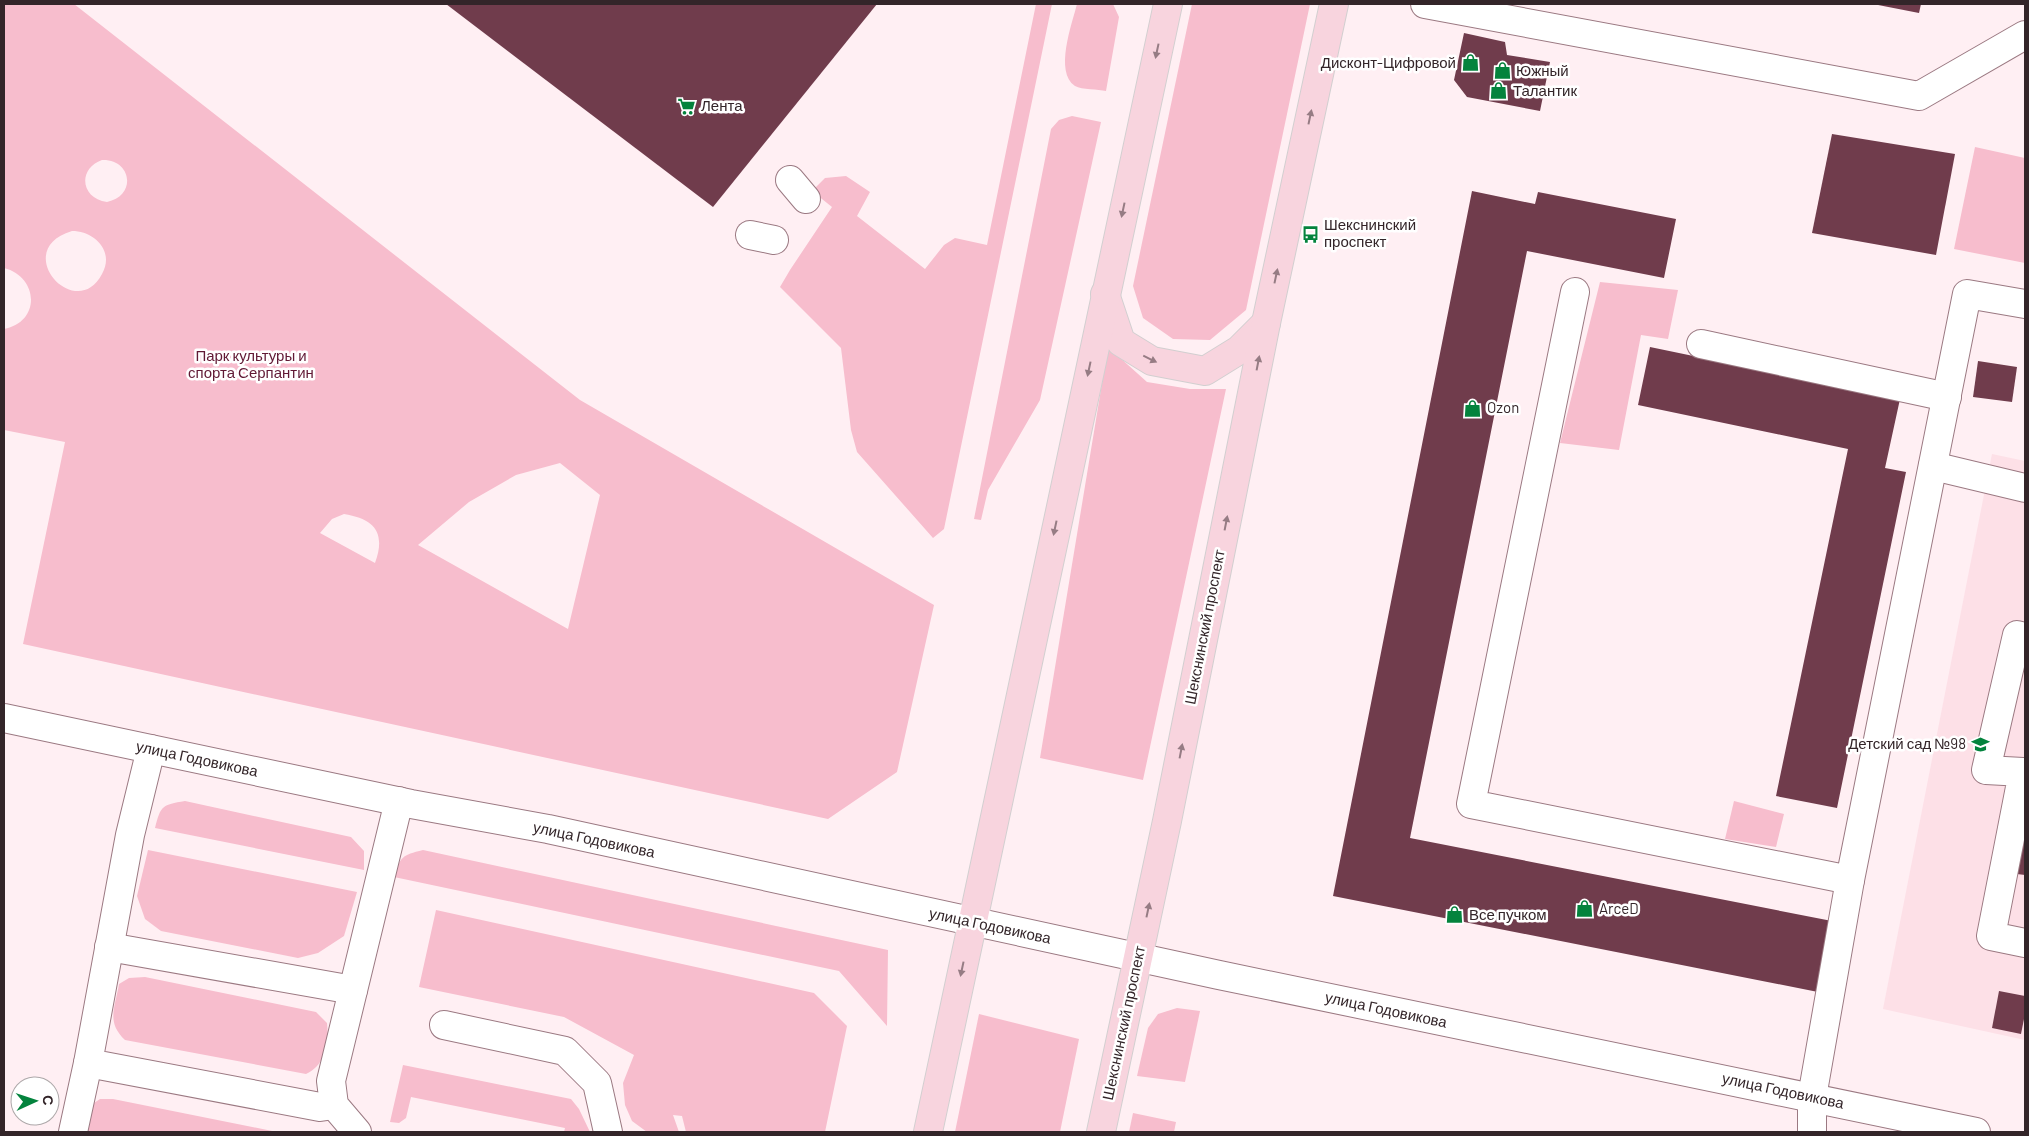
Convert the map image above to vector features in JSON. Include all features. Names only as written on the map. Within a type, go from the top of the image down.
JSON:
[{"type":"main road","points":[[928,1132],[1168,4]]},
{"type":"main road","name":"Шекснинский проспект","points":[[1101,1132],[1169,812],[1266,323],[1334,4]]},
{"type":"main road","points":[[1105,294],[1121,342],[1152,361],[1196,370],[1205,371],[1239,350],[1266,323]]},
{"type":"street","points":[[1425,4],[1919,96],[2025,35]]},
{"type":"street","points":[[1575,292],[1471,804],[1850,880]]},
{"type":"street","points":[[1812,1132],[1812,1097],[1850,880],[1967,294],[2025,304]]},
{"type":"street","points":[[1701,344],[1947,397]]},
{"type":"street","points":[[1933,466],[2025,488]]},
{"type":"street","points":[[2025,636],[2017,635],[1986,770],[2023,772],[1991,936],[2025,943]]},
{"type":"street","name":"улица Годовикова","points":[[4,718],[399,801],[548,829],[972,922],[1976,1132]]},
{"type":"street","points":[[73,1132],[88,1063],[130,835],[151,749]]},
{"type":"street","points":[[357,1132],[334,1105],[331,1080],[399,801]]},
{"type":"street","points":[[109,947],[353,990]]},
{"type":"street","points":[[444,1026],[565,1051],[597,1083],[608,1132]]},
{"type":"street","points":[[88,1063],[320,1107],[334,1105]]},
{"type":"shaded area","name":"Детский сад №98","points":[[1992,454],[2025,461],[2025,1040],[1883,1009]]},
{"type":"green space","name":"Парк культуры и спорта Серпантин","points":[[4,4],[74,4],[580,400],[934,605],[897,772],[828,819],[23,644],[65,442],[4,430],[4,329],[16,325],[25,318],[31,299],[29,289],[24,280],[16,273],[4,268]],"holes":[[[102,160],[112,161],[120,165],[125,171],[127,186],[117,198],[107,202],[98,200],[87,190],[86,176],[94,164]],[[72,231],[88,234],[100,244],[106,258],[105,266],[102,274],[91,287],[77,291],[64,287],[54,278],[47,266],[46,253],[54,240]],[[560,463],[600,495],[568,629],[418,545],[469,502],[516,475]],[[344,514],[355,516],[375,529],[379,543],[375,563],[320,533],[332,519]]]},
{"type":"green space","points":[[1036,4],[1052,4],[944,529],[933,538],[857,452],[851,430],[841,348],[780,287],[832,207],[812,191],[825,178],[846,176],[870,192],[857,216],[925,269],[944,245],[955,238],[987,245]]},
{"type":"green space","points":[[1077,4],[1113,4],[1119,17],[1106,91],[1075,86],[1069,79],[1066,70],[1066,47]]},
{"type":"green space","points":[[1192,4],[1310,4],[1246,310],[1210,340],[1173,339],[1143,318],[1133,286]]},
{"type":"green space","points":[[1072,116],[1101,122],[1040,400],[988,490],[981,520],[974,519],[1051,129],[1059,120]]},
{"type":"green space","points":[[1975,147],[2025,158],[2025,263],[1954,249]]},
{"type":"green space","points":[[1600,282],[1678,290],[1668,339],[1641,335],[1619,450],[1560,443]]},
{"type":"green space","points":[[1108,347],[1147,382],[1190,389],[1226,389],[1143,780],[1040,758]]},
{"type":"green space","points":[[185,801],[351,837],[364,851],[364,870],[155,828],[161,810],[164,807]]},
{"type":"green space","points":[[1734,801],[1784,814],[1776,847],[1725,839]]},
{"type":"green space","points":[[148,850],[357,892],[344,936],[318,953],[298,958],[161,931],[145,919],[137,896]]},
{"type":"green space","points":[[423,850],[888,950],[887,1026],[839,971],[394,877],[400,861],[406,855]]},
{"type":"green space","points":[[436,910],[814,993],[847,1026],[825,1132],[686,1132],[682,1116],[673,1115],[679,1132],[647,1132],[632,1121],[625,1105],[623,1083],[634,1055],[564,1017],[419,987]]},
{"type":"green space","points":[[145,977],[316,1012],[327,1023],[327,1046],[325,1053],[318,1065],[306,1074],[125,1040],[115,1027],[113,1014],[119,984],[129,978]]},
{"type":"green space","points":[[1177,1008],[1200,1011],[1185,1082],[1137,1076],[1148,1028],[1158,1014]]},
{"type":"green space","points":[[979,1014],[1079,1039],[1060,1132],[955,1132]]},
{"type":"green space","points":[[403,1065],[571,1099],[579,1109],[590,1132],[564,1132],[565,1128],[411,1097],[406,1118],[399,1123],[390,1122]]},
{"type":"green space","points":[[100,1099],[113,1099],[277,1132],[80,1132],[85,1109]]},
{"type":"green space","points":[[1133,1113],[1176,1122],[1174,1132],[1129,1132]]},
{"type":"building","name":"Лента","points":[[446,4],[877,4],[713,207]]},
{"type":"building","points":[[1873,4],[1921,4],[1919,13]]},
{"type":"building","name":"Южный","points":[[1464,33],[1505,42],[1507,55],[1550,62],[1540,111],[1467,97],[1454,80]]},
{"type":"building","points":[[1832,134],[1955,154],[1936,255],[1812,233]]},
{"type":"building","points":[[1472,191],[1535,204],[1538,192],[1676,219],[1664,278],[1527,251],[1410,838],[1837,922],[1823,993],[1333,896]]},
{"type":"building","points":[[1650,347],[1900,399],[1885,468],[1906,472],[1837,808],[1776,796],[1848,449],[1638,405]]},
{"type":"building","points":[[1978,361],[2017,367],[2012,402],[1973,397]]},
{"type":"building","points":[[2025,833],[2025,875],[2017,874]]},
{"type":"building","points":[[1999,991],[2025,996],[2025,1014],[2021,1034],[1992,1028]]},
{"type":"place","name":"Дисконт-Цифровой","points":[[1470,63]]},
{"type":"place","name":"Южный","points":[[1502,71]]},
{"type":"place","name":"Талантик","points":[[1499,91]]},
{"type":"place","name":"Лента","points":[[687,106]]},
{"type":"place","name":"Шекснинский проспект","points":[[1310,234]]},
{"type":"place","name":"Ozon","points":[[1473,408]]},
{"type":"place","name":"Детский сад №98","points":[[1980,744]]},
{"type":"place","name":"ArceD","points":[[1585,909]]},
{"type":"place","name":"Все пучком","points":[[1455,915]]}]
